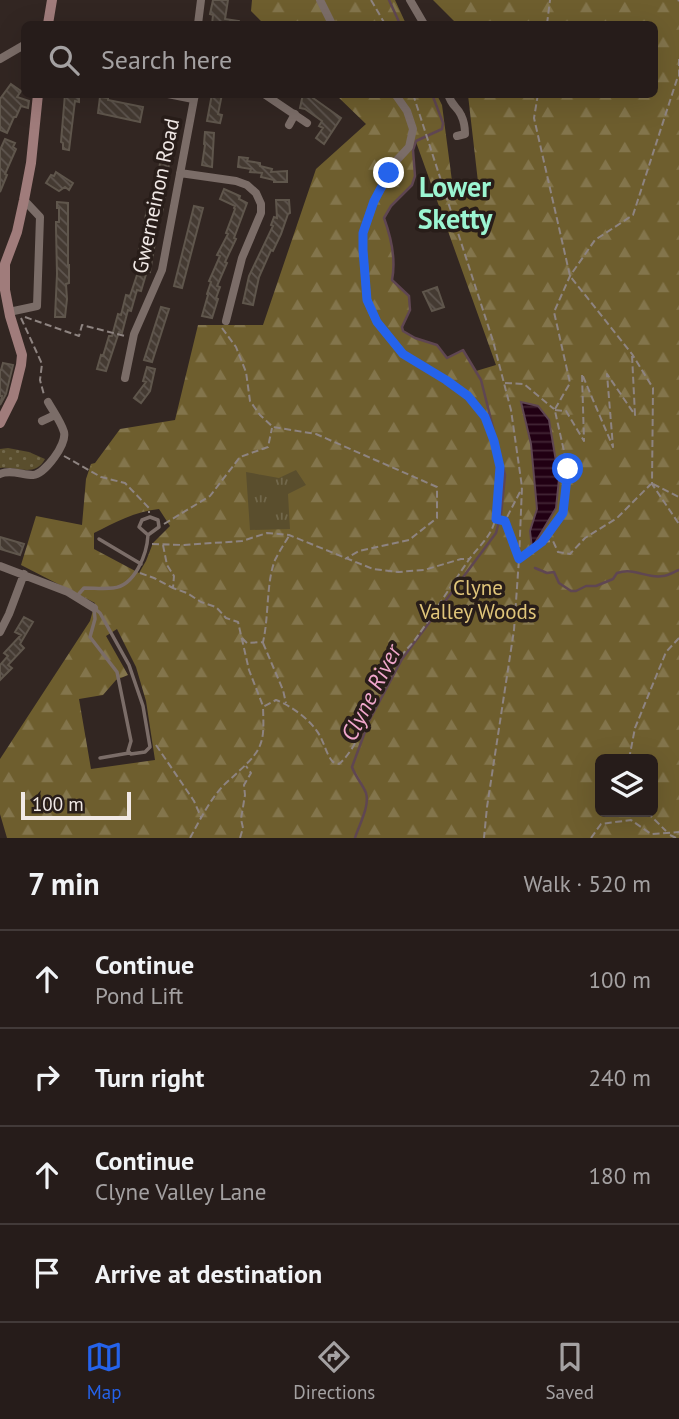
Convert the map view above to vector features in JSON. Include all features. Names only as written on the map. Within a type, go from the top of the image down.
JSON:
[{"type":"main road","points":[[48,21],[52,0]]},
{"type":"main road","points":[[0,423],[13,397],[21,365],[22,355],[7,316],[5,264],[17,232],[24,200],[38,98]]},
{"type":"street","points":[[198,21],[201,0]]},
{"type":"street","points":[[320,0],[330,21]]},
{"type":"street","points":[[410,0],[422,21]]},
{"type":"street","points":[[0,59],[21,47]]},
{"type":"street","name":"Gwerneinon Road","points":[[125,378],[133,338],[162,270],[194,98]]},
{"type":"street","points":[[270,98],[307,123]]},
{"type":"street","points":[[398,98],[407,111],[413,129],[408,147],[396,160],[374,201],[363,233],[363,250],[367,300],[377,322],[403,354]]},
{"type":"street","points":[[449,98],[464,122],[465,134],[457,135]]},
{"type":"street","points":[[289,125],[295,114]]},
{"type":"street","points":[[180,173],[247,185],[256,193],[261,204],[261,213],[242,258],[233,311],[226,321]]},
{"type":"street","points":[[7,316],[37,306],[40,217],[24,200]]},
{"type":"street","points":[[0,474],[41,473],[61,446],[64,433],[48,402]]},
{"type":"street","points":[[41,421],[55,415]]},
{"type":"street","points":[[0,566],[68,592],[93,608]]},
{"type":"street","points":[[0,632],[24,574]]},
{"type":"lane","points":[[77,597],[85,588],[116,589],[129,581],[146,556],[148,536],[139,527],[142,520],[149,517],[159,520],[159,527],[148,536]]},
{"type":"lane","points":[[99,539],[141,564]]},
{"type":"lane","points":[[93,608],[100,613],[129,665],[143,706],[150,747],[145,752],[100,758]]},
{"type":"lane","points":[[93,608],[95,619],[90,637],[117,672],[131,741],[129,753]]},
{"type":"path","points":[[371,0],[383,21]]},
{"type":"path","points":[[547,21],[550,0]]},
{"type":"path","points":[[519,559],[542,542],[563,513],[568,469],[555,410],[569,383],[554,312],[570,276],[595,240],[633,215],[678,76],[679,59]]},
{"type":"path","points":[[678,76],[679,80]]},
{"type":"path","points":[[415,98],[493,341],[511,410],[522,487],[514,630],[484,838]]},
{"type":"path","points":[[537,98],[534,118],[570,276],[632,354],[653,388],[652,484],[679,524]]},
{"type":"path","points":[[48,402],[40,380],[42,364],[20,316],[79,336],[82,325],[133,338]]},
{"type":"path","points":[[226,321],[222,327],[236,346],[246,372],[250,401],[273,427],[316,434],[437,487],[437,518],[409,540],[359,551],[345,559]]},
{"type":"path","points":[[263,707],[276,700],[286,704],[314,728],[332,762],[339,764],[359,736],[391,670],[490,533],[496,519],[500,467],[485,417],[468,396],[403,354]]},
{"type":"path","points":[[504,383],[524,384],[555,410],[566,411],[584,441],[582,374],[613,447],[607,373],[635,415],[632,354]]},
{"type":"path","points":[[159,527],[210,496],[240,457],[268,447],[273,427]]},
{"type":"path","points":[[57,452],[101,477],[125,484],[149,508],[149,517]]},
{"type":"path","points":[[652,484],[679,497]]},
{"type":"path","points":[[542,542],[554,541],[558,552],[570,554],[585,538],[617,518],[652,484]]},
{"type":"path","points":[[519,559],[505,521],[522,487]]},
{"type":"path","points":[[148,544],[184,545],[242,541],[267,533],[289,535],[373,569],[398,572],[424,570],[470,559]]},
{"type":"path","points":[[286,704],[284,690],[263,642],[275,562],[289,535]]},
{"type":"path","points":[[163,544],[167,565],[174,576],[173,588]]},
{"type":"path","points":[[135,572],[216,607],[226,618],[238,622],[249,670],[263,707],[264,737],[260,750],[223,785],[190,838]]},
{"type":"path","points":[[241,637],[247,643],[263,642]]},
{"type":"path","points":[[630,754],[635,728],[666,652],[679,638]]},
{"type":"path","points":[[148,734],[194,800],[201,818]]},
{"type":"path","points":[[240,838],[243,828],[241,819],[244,785],[251,773],[246,765]]},
{"type":"path","points":[[652,817],[667,833],[676,838]]},
{"type":"path","points":[[592,838],[601,824],[631,820],[650,834],[679,832]]},
{"type":"green space","points":[[252,0],[395,0],[405,21],[261,21],[251,11]]},
{"type":"green space","name":"Clyne Valley Woods","points":[[433,0],[679,0],[679,838],[7,838],[0,814],[0,759],[90,621],[95,603],[21,565],[36,516],[82,525],[86,479],[91,464],[95,463],[120,429],[175,420],[198,325],[263,325],[316,169],[366,124],[339,98],[438,98],[442,105],[452,181],[478,182],[468,98],[658,98],[658,21],[454,21]],"holes":[[[416,142],[496,365],[476,371],[463,350],[447,358],[437,345],[403,331],[402,327],[410,310],[409,296],[392,280],[392,249],[384,218],[391,206],[412,185],[415,176],[413,150]],[[159,509],[170,526],[153,543],[139,573],[94,549],[94,533],[142,512]],[[117,629],[136,667],[146,701],[155,760],[91,769],[79,699],[103,695],[116,680],[128,675],[106,636]]]},
{"type":"green space","points":[[0,449],[29,452],[45,459],[41,465],[31,470],[0,468]]},
{"type":"green space","points":[[296,470],[306,485],[288,494],[290,529],[250,530],[246,472],[279,478]]},
{"type":"shaded area","points":[[521,402],[538,406],[549,420],[559,479],[556,508],[532,548],[530,531],[537,509],[531,444]]},
{"type":"building","points":[[213,0],[228,0],[225,19],[239,21],[212,21],[213,15],[210,14]]},
{"type":"building","points":[[11,84],[21,91],[17,97],[29,101],[28,108],[21,106],[7,133],[0,130],[0,99]]},
{"type":"building","points":[[65,98],[79,98],[79,102],[75,101],[69,150],[63,149],[61,142]]},
{"type":"building","points":[[100,98],[143,107],[140,122],[98,113]]},
{"type":"building","points":[[211,98],[221,98],[218,114],[222,115],[220,123],[207,121]]},
{"type":"building","points":[[302,98],[313,98],[341,118],[324,144],[316,138],[323,128],[319,126],[322,121],[300,108]]},
{"type":"building","points":[[205,132],[214,133],[212,167],[202,165]]},
{"type":"building","points":[[5,139],[15,143],[13,147],[16,149],[0,192],[0,150]]},
{"type":"building","points":[[239,157],[260,163],[260,166],[272,169],[271,172],[287,171],[287,182],[274,182],[261,177],[262,173],[238,167]]},
{"type":"building","points":[[160,163],[169,164],[150,272],[147,271],[141,291],[137,290],[131,311],[128,310],[122,333],[119,332],[106,371],[97,369],[109,336],[112,336],[118,314],[121,315],[126,295],[130,296],[137,275],[140,276],[145,252],[139,251],[147,209],[154,208]]},
{"type":"building","points":[[56,172],[73,183],[69,190],[65,187],[59,191],[46,183]]},
{"type":"building","points":[[224,189],[240,196],[239,199],[247,203],[217,286],[220,287],[212,318],[202,316],[211,282],[209,281],[235,209],[235,206],[220,199]]},
{"type":"building","points":[[276,200],[289,200],[290,213],[259,277],[253,305],[243,303],[249,276],[273,226],[274,217],[277,218]]},
{"type":"building","points":[[57,202],[68,203],[69,283],[66,284],[65,317],[55,317],[56,222],[59,222]]},
{"type":"building","points":[[194,206],[203,208],[182,288],[174,286]]},
{"type":"building","points":[[437,287],[444,307],[432,311],[423,292]]},
{"type":"building","points":[[161,307],[169,309],[152,362],[144,360]]},
{"type":"building","points":[[3,363],[13,365],[6,394],[0,405],[0,370]]},
{"type":"building","points":[[147,367],[155,369],[150,391],[141,403],[134,398],[146,382],[143,381]]},
{"type":"building","points":[[0,537],[24,544],[20,555],[0,549]]},
{"type":"building","points":[[24,617],[33,622],[20,644],[24,648],[8,665],[12,668],[0,680],[0,665],[8,656],[4,653],[21,635],[15,632]]},
{"type":"waterway","name":"Clyne River","points":[[389,0],[399,21]]},
{"type":"waterway","name":"Clyne River","points":[[355,838],[367,798],[352,767],[369,721],[402,659],[496,533],[501,514],[505,475],[481,380],[463,350],[447,358],[437,345],[403,331],[402,327],[410,310],[409,296],[392,280],[392,249],[384,218],[391,206],[412,185],[415,176],[413,150],[416,141],[442,129],[443,123],[434,98]]},
{"type":"waterway","points":[[535,568],[547,573],[554,572],[559,583],[571,591],[596,586],[613,579],[617,573],[635,572],[657,576],[679,570]]},
{"type":"district","name":"Lower Sketty","points":[[455,203]]},
{"type":"route","points":[[389,173],[374,201],[363,233],[367,300],[377,322],[403,354],[468,396],[485,417],[500,467],[496,519],[505,521],[519,559],[542,542],[563,513],[568,469]]}]
